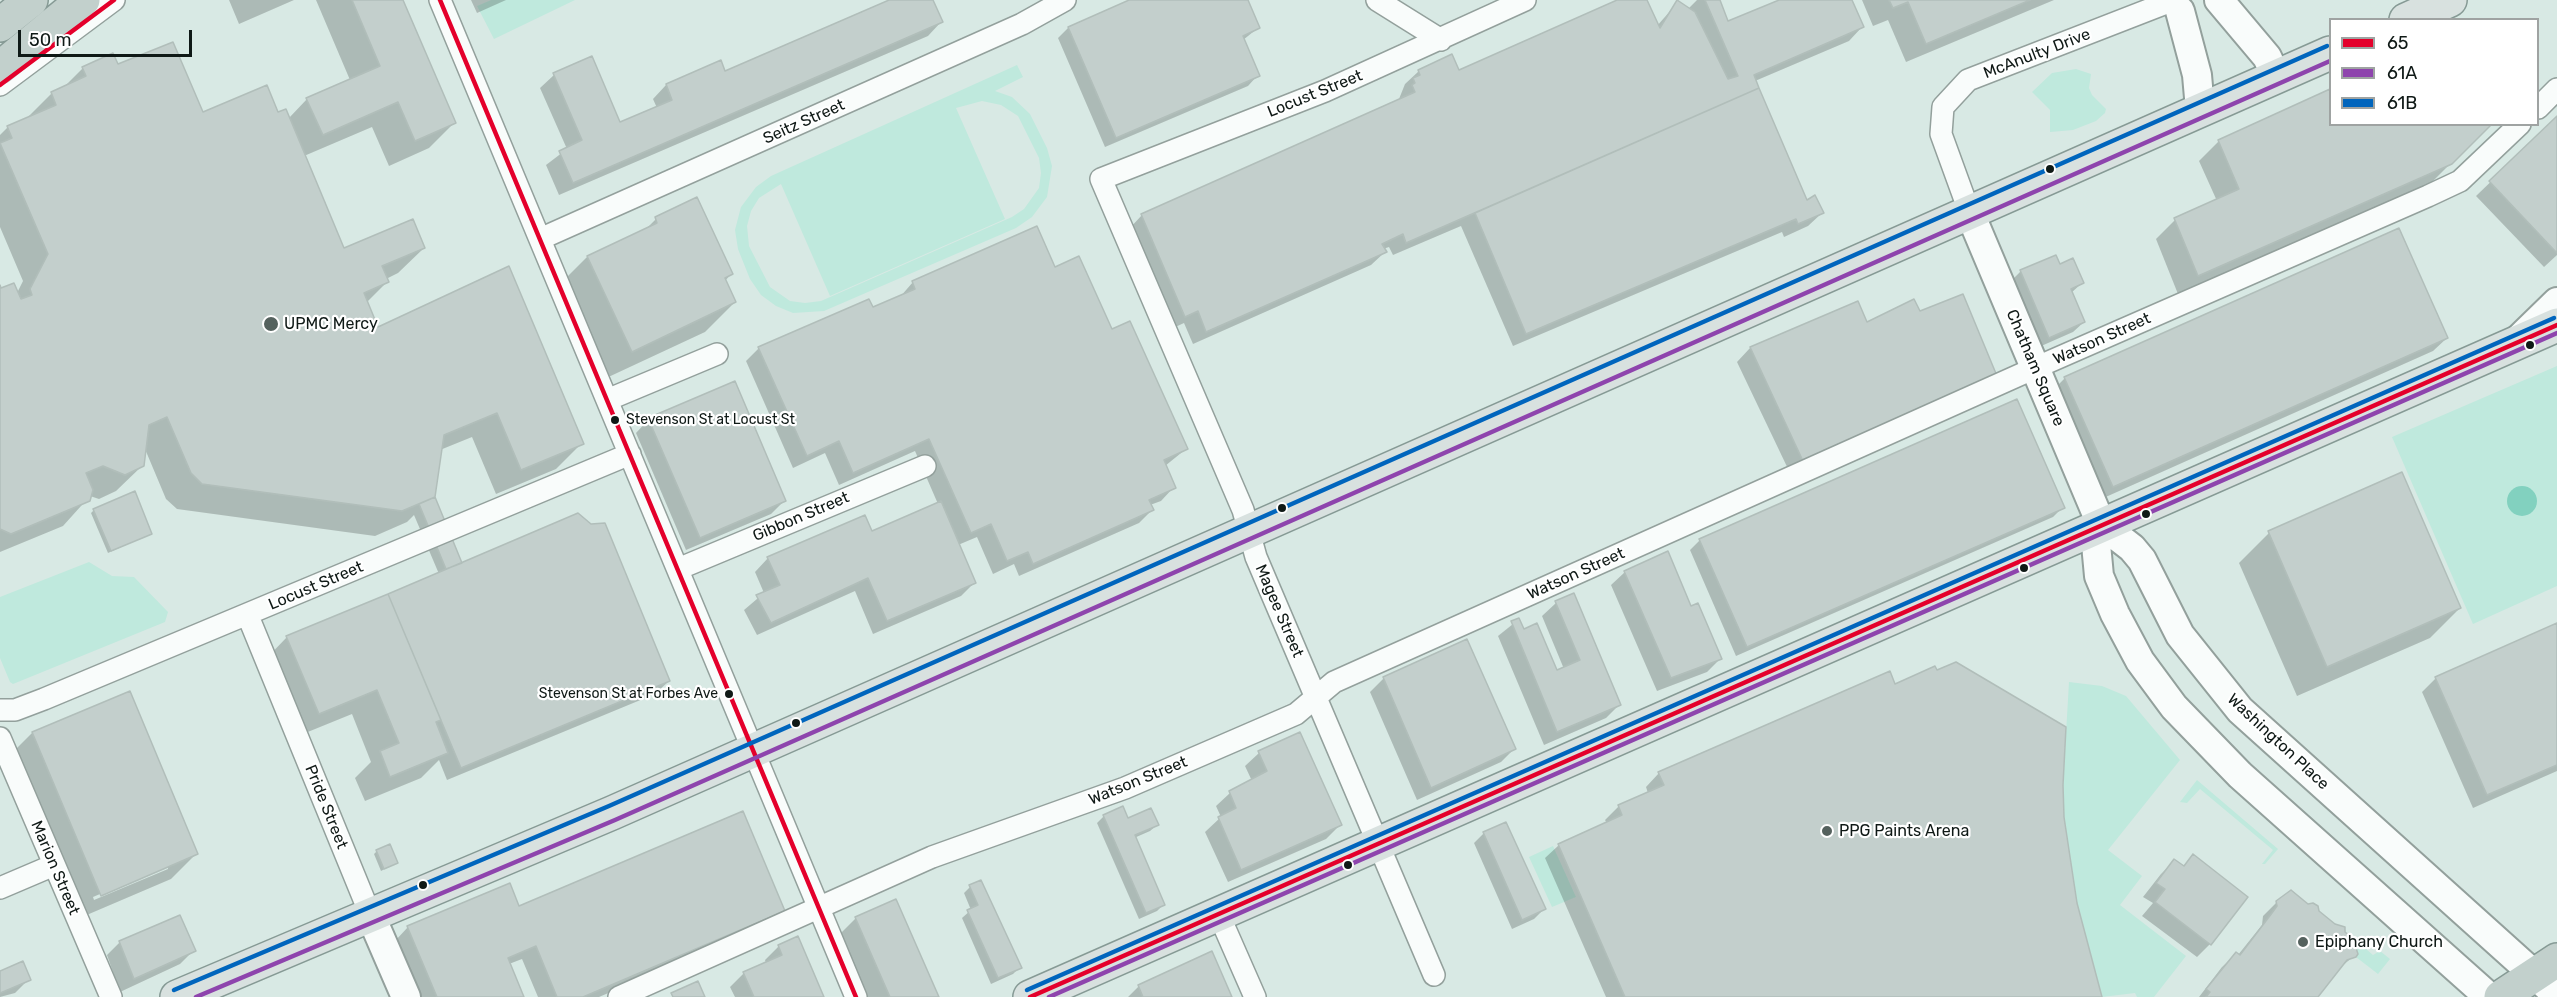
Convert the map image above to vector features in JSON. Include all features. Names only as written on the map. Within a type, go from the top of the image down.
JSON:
[{"type":"highway","points":[[0,25],[31,0]]},
{"type":"highway","points":[[0,68],[83,0]]},
{"type":"highway","points":[[2501,997],[2550,976]]},
{"type":"main road","points":[[2219,0],[2267,57],[2276,76]]},
{"type":"main road","points":[[2410,18],[2450,0]]},
{"type":"main road","points":[[2177,6],[2197,75],[2200,109]]},
{"type":"main road","points":[[177,997],[754,750],[2329,54]]},
{"type":"main road","name":"Chatham Square","points":[[1969,211],[2101,524]]},
{"type":"main road","points":[[2515,344],[2557,302]]},
{"type":"main road","points":[[1030,997],[2557,325]]},
{"type":"main road","points":[[2101,524],[2096,544],[2099,576],[2128,641],[2174,707],[2240,774],[2489,997]]},
{"type":"main road","name":"Washington Place","points":[[2101,524],[2132,548],[2142,560],[2180,635],[2240,710],[2550,976]]},
{"type":"main road","name":"Pride Street","points":[[370,914],[406,997]]},
{"type":"street","points":[[0,85],[114,0]]},
{"type":"street","points":[[440,0],[856,997]]},
{"type":"street","name":"Seitz Street","points":[[540,239],[1022,24],[1065,0]]},
{"type":"street","points":[[1377,0],[1441,40]]},
{"type":"street","name":"Locust Street","points":[[1101,179],[1325,91],[1525,0]]},
{"type":"street","name":"McAnulty Drive","points":[[1969,211],[1941,134],[1943,107],[1968,80],[2177,6]]},
{"type":"street","points":[[2539,107],[2557,89]]},
{"type":"street","name":"Watson Street","points":[[619,997],[932,857],[1125,788],[1296,714],[1334,682],[2035,368],[2460,181],[2518,126]]},
{"type":"street","name":"Magee Street","points":[[1101,179],[1243,510],[1256,557],[1377,846],[1434,975]]},
{"type":"street","points":[[607,400],[717,354]]},
{"type":"street","name":"Locust Street","points":[[0,710],[15,710],[44,699],[248,616],[630,454]]},
{"type":"street","name":"Gibbon Street","points":[[678,569],[925,466]]},
{"type":"street","name":"Pride Street","points":[[248,616],[370,914]]},
{"type":"street","name":"Marion Street","points":[[0,738],[111,997]]},
{"type":"street","points":[[0,888],[54,865]]},
{"type":"street","points":[[1219,915],[1255,997]]},
{"type":"shaded area","points":[[491,0],[575,0],[494,39],[477,6]]},
{"type":"shaded area","points":[[1017,65],[1023,77],[995,91],[1012,97],[1030,114],[1047,148],[1052,166],[1047,197],[1032,217],[1016,228],[824,311],[793,313],[776,306],[761,295],[750,279],[738,249],[735,230],[741,207],[756,187],[771,176]],"holes":[[[982,101],[1001,105],[1018,116],[1039,158],[1041,173],[1039,188],[1024,209],[1012,217],[821,301],[805,303],[790,301],[770,287],[749,246],[747,226],[751,211],[759,198],[781,184],[830,296],[1005,219],[956,108]]]},
{"type":"shaded area","points":[[2076,69],[2091,74],[2089,88],[2092,95],[2106,109],[2105,113],[2096,121],[2073,130],[2050,132],[2050,110],[2032,92],[2052,73]]},
{"type":"shaded area","points":[[2557,366],[2557,586],[2473,624],[2392,437]]},
{"type":"shaded area","points":[[2522,486],[2533,490],[2537,501],[2533,512],[2522,516],[2511,512],[2507,501],[2511,490]]},
{"type":"shaded area","points":[[89,562],[112,576],[134,577],[168,612],[165,622],[13,684],[0,658],[0,597]]},
{"type":"shaded area","points":[[2069,682],[2102,686],[2126,696],[2180,760],[2108,850],[2142,876],[2120,905],[2186,956],[2154,997],[2137,997],[2135,993],[2102,997],[2089,952],[2077,903],[2064,817],[2063,785]]},
{"type":"shaded area","points":[[2197,780],[2278,849],[2265,864],[2262,864],[2273,850],[2200,789],[2187,803],[2180,802]]},
{"type":"shaded area","points":[[1553,846],[1576,897],[1552,907],[1529,857]]},
{"type":"shaded area","points":[[2359,943],[2373,955],[2380,951],[2390,959],[2378,974],[2356,957],[2356,948]]},
{"type":"building","points":[[352,0],[403,0],[456,123],[415,141],[398,102],[323,135],[306,98],[380,66]]},
{"type":"building","points":[[889,0],[933,0],[943,22],[573,183],[559,151],[582,140],[553,73],[592,56],[620,122],[672,100],[666,84],[721,60],[725,71]]},
{"type":"building","points":[[1129,0],[1248,0],[1260,28],[1243,36],[1260,76],[1116,138],[1068,27]]},
{"type":"building","points":[[1617,0],[1647,0],[1660,28],[1677,0],[1695,12],[1728,79],[1738,76],[1705,0],[1720,0],[1728,21],[1779,0],[1852,0],[1864,27],[1754,75],[1759,88],[1406,243],[1403,234],[1382,244],[1387,252],[1206,332],[1198,311],[1185,317],[1141,214],[1415,92],[1412,85],[1415,83],[1413,78],[1420,75],[1418,70],[1452,54],[1459,70]]},
{"type":"building","points":[[1889,0],[2030,0],[1926,44],[1908,2],[1893,8]]},
{"type":"building","points":[[173,42],[203,112],[267,85],[278,112],[286,109],[344,248],[413,219],[425,248],[382,266],[389,282],[364,293],[378,327],[509,266],[584,444],[521,470],[497,413],[444,435],[435,497],[402,511],[202,484],[191,473],[167,417],[149,425],[144,466],[125,475],[103,466],[86,473],[93,490],[90,501],[11,534],[0,529],[0,285],[1,288],[14,283],[21,299],[32,295],[30,289],[48,254],[0,143],[12,138],[7,126],[56,105],[51,92],[86,76],[82,67],[113,53],[118,64]]},
{"type":"building","points":[[1759,88],[1807,200],[1815,195],[1824,213],[1798,224],[1796,219],[1526,334],[1475,213]]},
{"type":"building","points":[[2329,89],[2329,126],[2490,126],[2452,164],[2198,276],[2174,218],[2239,189],[2218,140]]},
{"type":"building","points":[[2557,116],[2557,253],[2489,181]]},
{"type":"building","points":[[697,197],[733,274],[725,278],[736,302],[632,352],[587,256],[657,223],[655,217]]},
{"type":"building","points":[[1037,226],[1055,267],[1079,256],[1112,329],[1130,321],[1188,449],[1164,460],[1176,488],[1149,500],[1154,510],[1033,564],[1028,552],[1007,561],[991,524],[971,533],[929,439],[853,473],[839,441],[807,456],[758,347],[869,299],[873,307],[915,289],[912,281]]},
{"type":"building","points":[[2399,228],[2448,338],[2113,487],[2064,377]]},
{"type":"building","points":[[2056,255],[2060,264],[2073,258],[2084,283],[2071,289],[2085,322],[2049,338],[2020,270]]},
{"type":"building","points":[[1963,294],[1997,376],[1803,461],[1750,347],[1858,301],[1867,322],[1914,299],[1920,311]]},
{"type":"building","points":[[735,381],[786,501],[700,538],[648,418]]},
{"type":"building","points":[[2017,399],[2065,508],[1747,647],[1699,539]]},
{"type":"building","points":[[2402,472],[2461,608],[2327,667],[2268,531]]},
{"type":"building","points":[[135,491],[152,534],[111,551],[93,509]]},
{"type":"building","points":[[435,497],[462,563],[446,569],[419,504]]},
{"type":"building","points":[[941,501],[976,583],[887,621],[868,578],[771,623],[756,595],[780,585],[767,557],[865,515],[872,531]]},
{"type":"building","points":[[578,513],[591,524],[605,523],[670,681],[461,768],[388,594]]},
{"type":"building","points":[[1668,551],[1691,606],[1698,603],[1722,659],[1671,678],[1624,571]]},
{"type":"building","points":[[1574,593],[1621,705],[1557,732],[1511,621],[1519,618],[1524,629],[1537,623],[1557,670],[1580,660],[1555,601]]},
{"type":"building","points":[[388,594],[441,720],[436,722],[448,753],[390,777],[380,751],[399,743],[377,690],[319,714],[286,636]]},
{"type":"building","points":[[2557,623],[2557,765],[2487,795],[2435,677]]},
{"type":"building","points":[[1467,639],[1516,749],[1431,788],[1383,677]]},
{"type":"building","name":"PPG Paints Arena","points":[[1956,662],[2066,727],[2064,817],[2077,903],[2102,997],[1625,997],[1558,844],[1622,815],[1618,805],[1664,785],[1658,772],[1890,671],[1895,684],[1935,666],[1937,670]]},
{"type":"building","points":[[130,691],[198,854],[101,896],[32,732]]},
{"type":"building","points":[[1300,732],[1342,825],[1241,870],[1218,817],[1236,808],[1229,791],[1267,771],[1258,751]]},
{"type":"building","points":[[1123,806],[1128,818],[1151,808],[1159,825],[1135,835],[1165,905],[1146,913],[1103,815]]},
{"type":"building","points":[[743,811],[785,911],[583,997],[557,997],[536,946],[508,958],[524,997],[437,997],[407,926],[510,883],[519,906]]},
{"type":"building","points":[[1506,822],[1546,909],[1522,920],[1483,832]]},
{"type":"building","points":[[390,844],[398,863],[384,869],[376,850]]},
{"type":"building","points":[[2193,854],[2248,897],[2211,945],[2155,902],[2165,889],[2156,883],[2174,859],[2184,866]]},
{"type":"building","points":[[981,880],[1022,968],[998,978],[967,910],[978,905],[969,885]]},
{"type":"building","name":"Epiphany Church","points":[[2291,890],[2308,904],[2313,903],[2318,906],[2319,911],[2335,924],[2345,927],[2345,932],[2359,943],[2356,948],[2358,954],[2356,957],[2347,960],[2318,997],[2206,997],[2210,992],[2206,989],[2236,952],[2240,955],[2277,906],[2276,901]]},
{"type":"building","points":[[896,899],[939,997],[890,997],[855,917]]},
{"type":"building","points":[[180,915],[196,951],[134,979],[119,941]]},
{"type":"building","points":[[798,936],[824,997],[754,997],[743,972],[782,955],[778,945]]},
{"type":"building","points":[[1212,951],[1232,997],[1143,997],[1138,985]]},
{"type":"building","points":[[23,961],[31,980],[0,993],[0,971]]},
{"type":"building","points":[[698,981],[705,997],[673,997],[671,993]]},
{"type":"transit line","name":"65","points":[[0,85],[114,0]]},
{"type":"transit line","name":"65","points":[[440,0],[856,997]]},
{"type":"transit line","name":"61B","points":[[174,990],[609,806],[2327,46]]},
{"type":"transit line","name":"61A","points":[[196,997],[615,820],[2329,61]]},
{"type":"transit line","name":"61B","points":[[1027,990],[2554,318]]},
{"type":"transit line","name":"65","points":[[1030,997],[2557,325]]},
{"type":"transit line","name":"61A","points":[[1049,997],[2557,333]]},
{"type":"place","name":"UPMC Mercy","points":[[271,324]]},
{"type":"place","name":"Stevenson St at Locust St","points":[[615,420]]},
{"type":"place","name":"Stevenson St at Forbes Ave","points":[[729,694]]},
{"type":"place","name":"PPG Paints Arena","points":[[1827,831]]},
{"type":"place","name":"Epiphany Church","points":[[2303,942]]}]
